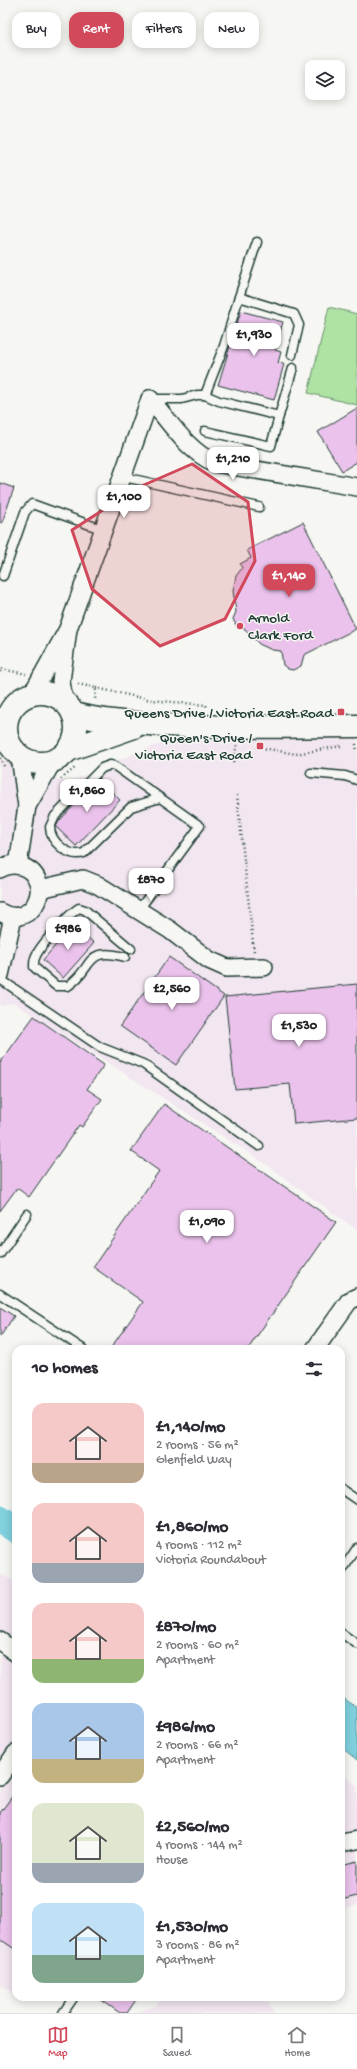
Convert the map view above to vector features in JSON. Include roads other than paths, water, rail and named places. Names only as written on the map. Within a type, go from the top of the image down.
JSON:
[{"type":"main road","points":[[141,724],[42,763],[30,761],[9,745],[6,723],[15,701],[49,694],[69,708],[93,719],[141,724],[356,735]]},
{"type":"main road","points":[[60,755],[75,733],[69,708]]},
{"type":"street","points":[[69,708],[61,681],[68,628],[124,477],[150,399]]},
{"type":"street","points":[[150,399],[194,451],[215,463],[357,487]]},
{"type":"street","points":[[15,701],[68,628]]},
{"type":"street","points":[[9,745],[27,806]]},
{"type":"street","points":[[18,865],[27,806],[60,755]]},
{"type":"street","points":[[0,869],[10,865],[18,865],[33,873],[40,889],[39,897],[32,908],[22,915],[7,914],[0,975]]},
{"type":"street","points":[[40,889],[83,879],[98,885],[170,930],[209,960],[227,968],[259,968]]},
{"type":"street","points":[[318,1345],[349,1301],[357,1297]]},
{"type":"street","points":[[0,1641],[12,1650]]},
{"type":"street","points":[[0,1776],[12,1759]]},
{"type":"street","points":[[345,1842],[357,1840]]},
{"type":"lane","points":[[204,395],[224,346],[257,242]]},
{"type":"lane","points":[[239,297],[294,314],[300,325],[292,355]]},
{"type":"lane","points":[[205,431],[271,446],[293,368]]},
{"type":"lane","points":[[150,399],[182,399],[197,395],[204,395],[219,401],[279,416]]},
{"type":"lane","points":[[124,477],[259,507]]},
{"type":"lane","points":[[3,576],[25,512],[32,504],[104,530]]},
{"type":"lane","points":[[138,911],[200,826],[124,772],[115,766],[110,765],[102,768],[51,822],[50,827],[52,836],[68,853],[78,855],[84,853],[131,807],[160,798]]},
{"type":"lane","points":[[311,773],[345,776],[357,780]]},
{"type":"lane","points":[[125,957],[108,953],[96,955],[68,986],[56,986],[34,967],[34,959],[38,951],[71,913],[79,908],[85,910],[131,949]]},
{"type":"lane","points":[[0,979],[100,1047],[143,1064],[259,1146]]},
{"type":"lane","points":[[0,1254],[27,1214]]},
{"type":"lane","points":[[0,1294],[77,1345]]},
{"type":"lane","points":[[345,1492],[357,1500]]},
{"type":"lane","points":[[345,1566],[357,1548]]},
{"type":"lane","points":[[345,1636],[357,1644]]},
{"type":"lane","points":[[63,2013],[71,2001]]},
{"type":"water","points":[[345,1699],[357,1708],[357,1760],[345,1750]]},
{"type":"waterway","points":[[0,1519],[12,1527]]},
{"type":"place","name":"Arnold Clark Ford","points":[[240,626]]},
{"type":"place","name":"Queens Drive / Victoria East Road","points":[[341,712]]},
{"type":"place","name":"Queen's Drive / Victoria East Road","points":[[260,746]]}]
